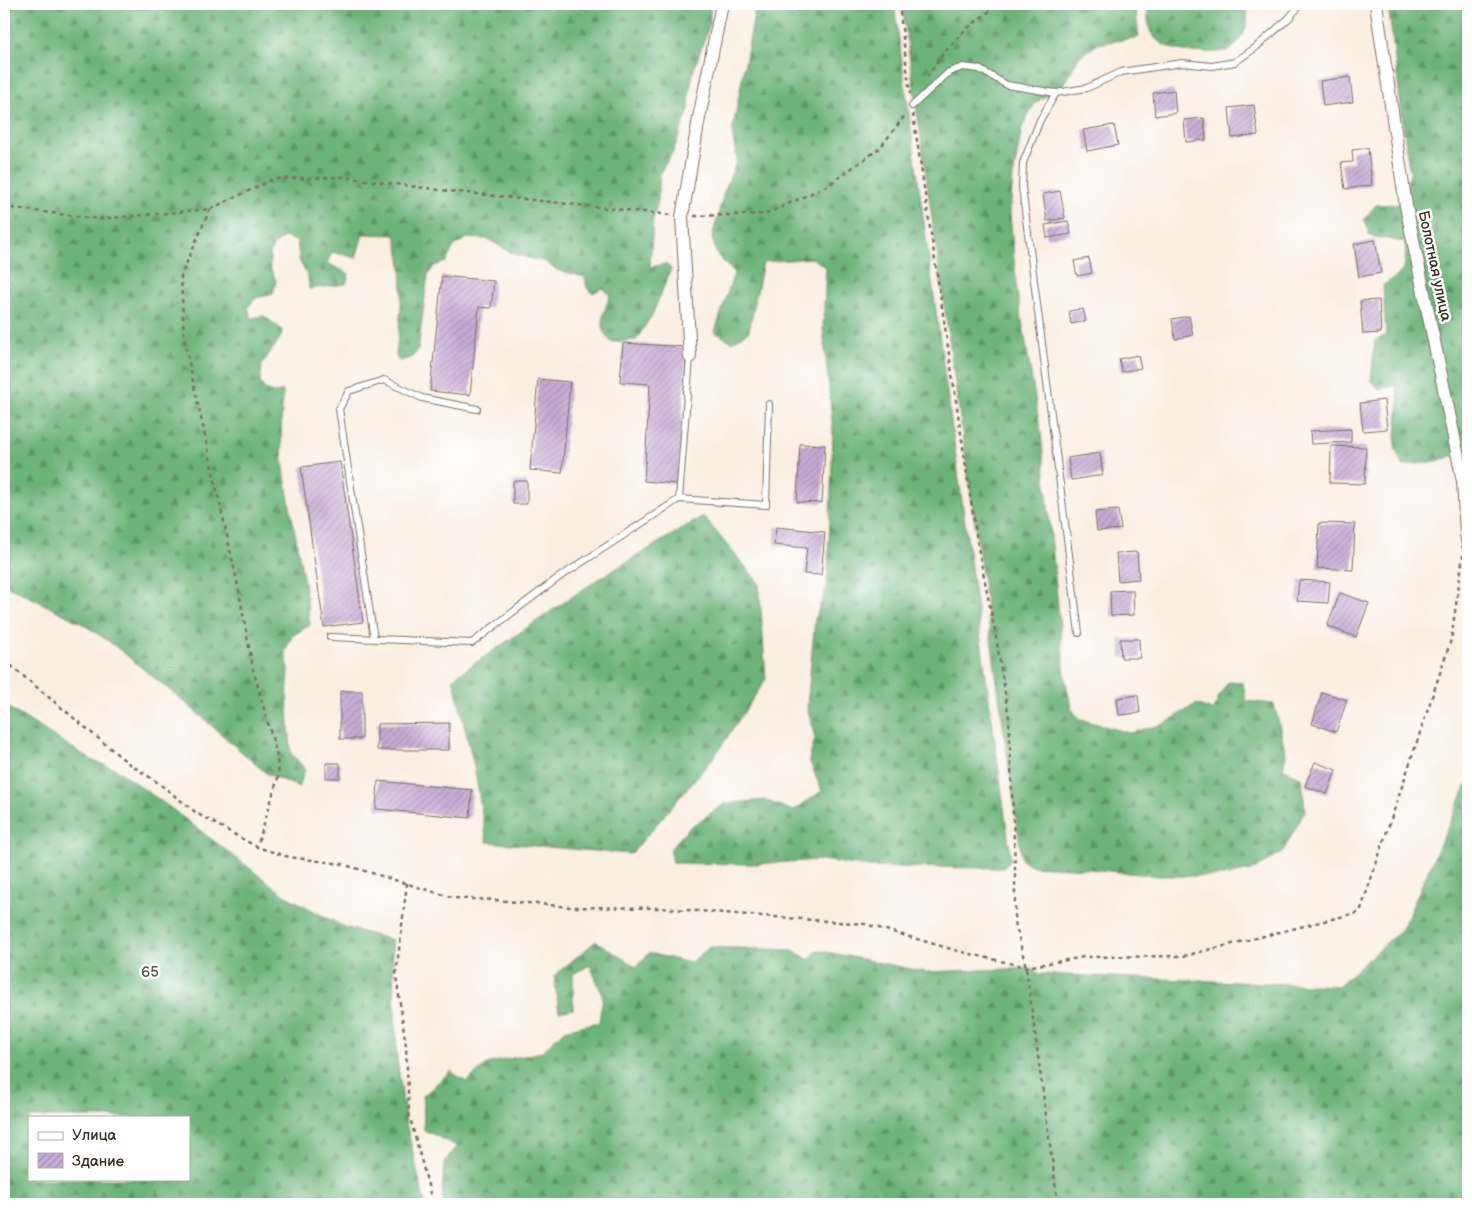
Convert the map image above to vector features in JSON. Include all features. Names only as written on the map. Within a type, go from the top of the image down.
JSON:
[{"type":"street","points":[[690,357],[682,217],[699,118],[722,4]]},
{"type":"street","name":"Болотная улица","points":[[1376,4],[1406,206],[1463,481],[1467,539]]},
{"type":"lane","points":[[912,106],[949,72],[963,67],[978,70],[1007,85],[1056,93],[1087,88],[1121,72],[1182,63],[1212,66],[1235,62],[1255,48],[1288,19],[1301,4]]},
{"type":"lane","points":[[1056,93],[1040,120],[1023,163],[1022,187],[1078,633]]},
{"type":"lane","points":[[679,499],[690,357]]},
{"type":"lane","points":[[374,639],[338,409],[349,391],[384,380],[422,398],[477,409]]},
{"type":"lane","points":[[330,637],[472,643],[558,578],[679,499],[766,505],[769,404]]},
{"type":"path","points":[[900,4],[912,106],[978,548],[995,631],[1009,718],[1015,866],[1015,922],[1026,967],[1058,1204]]},
{"type":"path","points":[[924,82],[942,55],[965,30],[999,4]]},
{"type":"path","points":[[4,207],[100,219],[210,209],[274,179],[343,177],[682,217],[766,214],[827,186],[880,148],[912,106]]},
{"type":"path","points":[[210,209],[181,276],[184,340],[238,586],[253,669],[276,752],[279,774],[257,847]]},
{"type":"path","points":[[4,661],[128,763],[157,782],[198,814],[257,847],[289,858],[342,864],[407,882],[454,898],[495,900],[570,908],[661,908],[865,924],[1026,967],[1084,958],[1184,956],[1360,912],[1451,640],[1467,539]]},
{"type":"path","points":[[407,882],[396,975],[406,1046],[409,1114],[433,1204]]},
{"type":"green space","points":[[4,4],[710,4],[710,23],[693,72],[689,109],[673,152],[660,173],[658,201],[653,220],[650,267],[666,264],[671,269],[652,315],[636,340],[611,342],[603,331],[603,315],[610,295],[603,288],[592,293],[587,288],[585,277],[557,270],[544,261],[510,252],[488,239],[467,238],[454,246],[446,262],[434,266],[428,275],[418,350],[411,358],[399,361],[396,356],[402,280],[399,250],[395,235],[363,234],[356,258],[332,252],[327,263],[349,274],[346,284],[309,289],[308,277],[300,262],[297,241],[284,237],[273,246],[270,254],[270,267],[276,281],[273,294],[256,298],[248,307],[251,318],[264,316],[282,330],[281,337],[262,364],[260,383],[270,392],[283,391],[282,452],[310,625],[292,636],[285,651],[289,670],[287,696],[291,753],[305,769],[299,787],[267,774],[187,704],[110,642],[81,623],[4,584]]},
{"type":"green space","points":[[756,4],[894,4],[1011,859],[1004,868],[869,867],[822,860],[753,864],[673,863],[670,849],[689,828],[724,804],[765,800],[793,811],[822,791],[809,760],[815,738],[807,707],[815,619],[827,587],[830,518],[833,432],[823,328],[826,267],[812,258],[763,262],[749,331],[732,342],[715,332],[734,273],[717,255],[712,238],[724,192],[737,160],[732,133]]},
{"type":"green space","points":[[902,4],[1135,4],[1139,37],[1098,44],[1079,57],[1063,85],[1035,103],[1022,128],[1013,177],[1010,214],[1017,291],[1041,433],[1065,677],[1071,708],[1079,719],[1130,733],[1164,724],[1196,704],[1214,711],[1219,696],[1228,682],[1243,683],[1246,701],[1274,704],[1286,754],[1283,768],[1302,778],[1305,811],[1283,851],[1255,869],[1223,876],[1160,876],[1033,866],[1022,860]]},
{"type":"green space","points":[[1147,4],[1247,4],[1247,24],[1240,39],[1231,50],[1188,52],[1177,50],[1158,41],[1150,31]]},
{"type":"green space","points":[[1388,4],[1468,4],[1468,451],[1437,461],[1403,466],[1395,448],[1399,401],[1396,386],[1379,389],[1371,380],[1375,341],[1386,335],[1383,285],[1396,277],[1403,269],[1405,264],[1405,242],[1370,236],[1364,219],[1376,205],[1399,204],[1411,172],[1408,162]]},
{"type":"green space","points":[[703,516],[759,583],[766,679],[714,757],[631,854],[487,842],[474,766],[453,678],[597,580]]},
{"type":"green space","name":"65","points":[[4,705],[93,761],[114,768],[168,806],[286,896],[344,927],[392,940],[397,1059],[406,1123],[425,1204],[4,1204]]},
{"type":"green space","points":[[1468,782],[1468,1204],[444,1204],[442,1189],[444,1163],[457,1146],[424,1130],[423,1096],[451,1071],[466,1082],[489,1063],[542,1052],[564,1030],[599,1022],[603,996],[590,965],[573,974],[573,1009],[559,1012],[554,976],[596,941],[636,967],[649,953],[690,963],[710,947],[793,950],[809,960],[817,950],[926,972],[1033,968],[1038,974],[1338,986],[1402,929]]},
{"type":"building","points":[[1350,77],[1353,102],[1323,106],[1320,81]]},
{"type":"building","points":[[1174,90],[1176,113],[1155,116],[1153,93]]},
{"type":"building","points":[[1254,105],[1258,135],[1232,138],[1229,108]]},
{"type":"building","points":[[1204,118],[1206,140],[1186,142],[1184,120]]},
{"type":"building","points":[[1114,125],[1118,145],[1087,151],[1083,130]]},
{"type":"building","points":[[1368,148],[1372,185],[1345,189],[1341,163],[1353,162],[1352,150]]},
{"type":"building","points":[[1060,191],[1065,218],[1047,221],[1043,194]]},
{"type":"building","points":[[1068,221],[1071,234],[1047,238],[1045,225]]},
{"type":"building","points":[[1375,240],[1381,273],[1359,277],[1354,244]]},
{"type":"building","points":[[1089,258],[1092,273],[1077,276],[1074,261]]},
{"type":"building","points":[[442,276],[494,281],[491,308],[479,307],[470,395],[430,391]]},
{"type":"building","points":[[1379,300],[1381,333],[1363,334],[1360,301]]},
{"type":"building","points":[[1083,309],[1086,321],[1071,324],[1069,311]]},
{"type":"building","points":[[1189,316],[1193,335],[1175,339],[1172,319]]},
{"type":"building","points":[[623,343],[687,347],[678,484],[644,481],[650,384],[620,382]]},
{"type":"building","points":[[1138,355],[1141,368],[1122,372],[1119,359]]},
{"type":"building","points":[[538,379],[570,382],[562,473],[530,470]]},
{"type":"building","points":[[1384,400],[1387,429],[1363,431],[1360,403]]},
{"type":"building","points":[[1351,429],[1351,442],[1311,444],[1310,431]]},
{"type":"building","points":[[800,444],[825,445],[822,503],[797,502]]},
{"type":"building","points":[[1331,446],[1366,447],[1365,484],[1330,483]]},
{"type":"building","points":[[1100,453],[1103,475],[1071,480],[1068,458]]},
{"type":"building","points":[[340,462],[363,622],[324,627],[301,467]]},
{"type":"building","points":[[513,481],[527,481],[527,504],[513,504]]},
{"type":"building","points":[[1118,510],[1121,529],[1097,531],[1095,512]]},
{"type":"building","points":[[1319,523],[1355,524],[1353,570],[1317,568]]},
{"type":"building","points":[[776,527],[825,532],[821,575],[804,574],[807,548],[774,545]]},
{"type":"building","points":[[1137,552],[1139,579],[1118,581],[1116,553]]},
{"type":"building","points":[[1299,580],[1330,582],[1328,603],[1297,601]]},
{"type":"building","points":[[1133,590],[1134,615],[1111,616],[1110,591]]},
{"type":"building","points":[[1340,593],[1369,603],[1356,637],[1327,626]]},
{"type":"building","points":[[1120,639],[1139,639],[1140,658],[1121,658]]},
{"type":"building","points":[[340,691],[362,691],[362,739],[340,739]]},
{"type":"building","points":[[1322,692],[1347,700],[1336,732],[1312,724]]},
{"type":"building","points":[[1138,695],[1140,713],[1119,715],[1117,698]]},
{"type":"building","points":[[449,723],[449,750],[377,750],[377,724]]},
{"type":"building","points":[[1315,762],[1336,770],[1327,794],[1305,786]]},
{"type":"building","points":[[326,763],[340,763],[340,778],[326,778]]},
{"type":"building","points":[[378,781],[472,790],[470,818],[376,809]]}]
